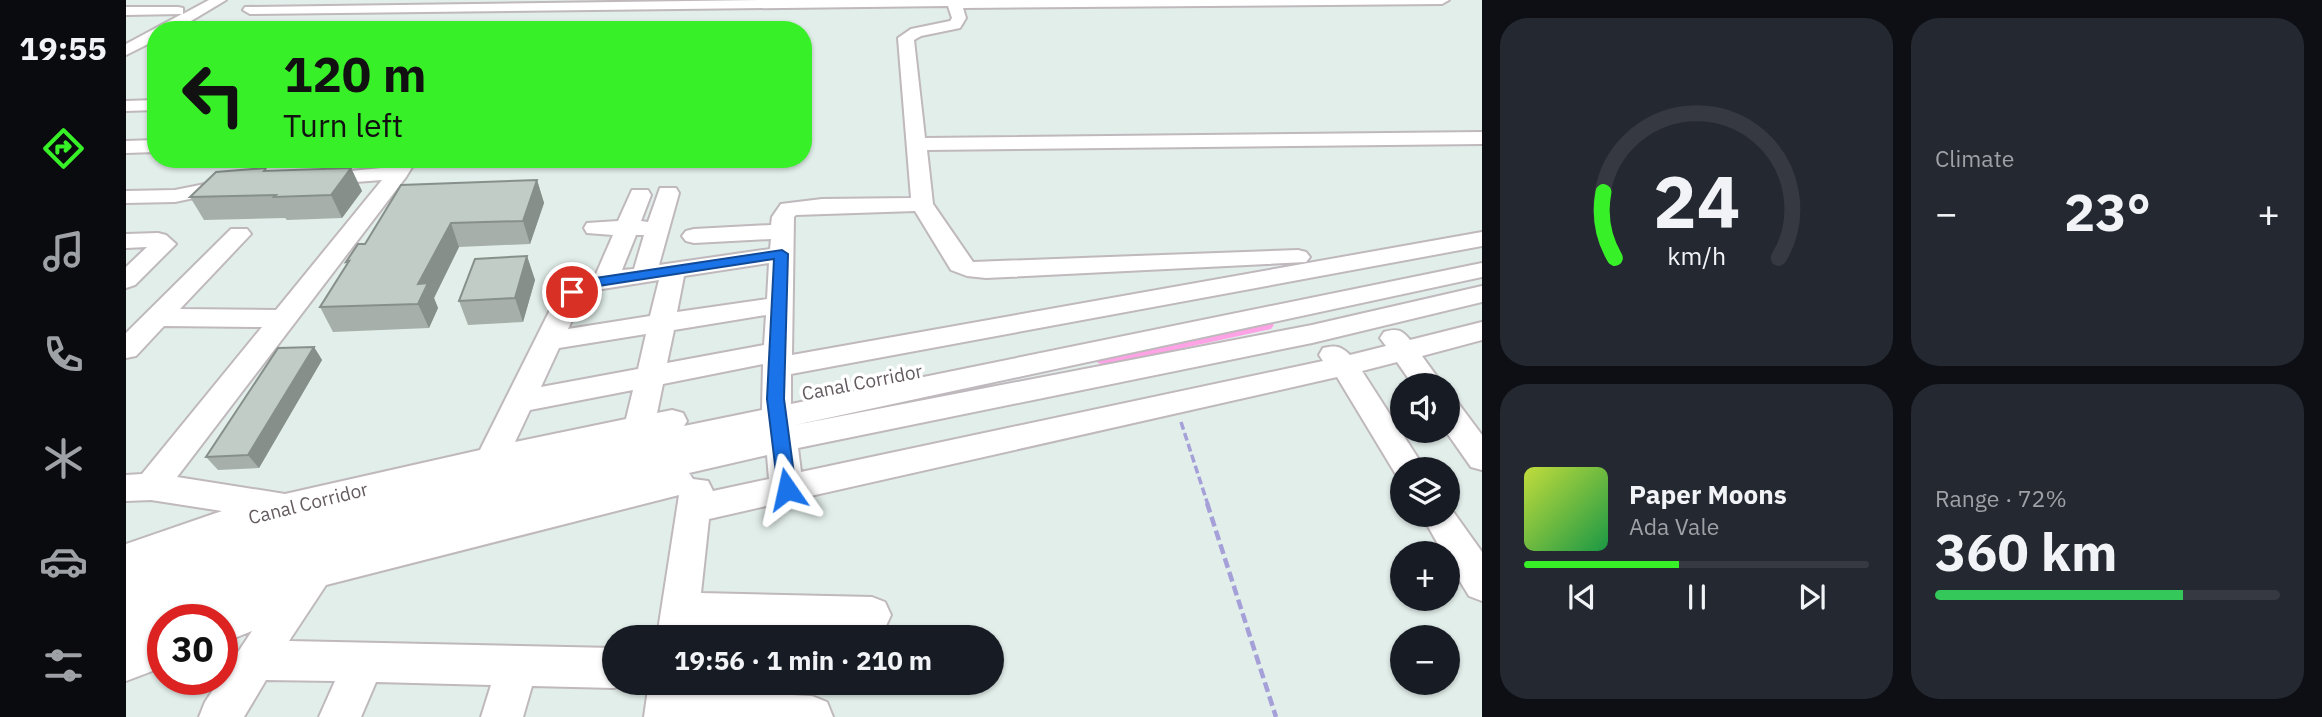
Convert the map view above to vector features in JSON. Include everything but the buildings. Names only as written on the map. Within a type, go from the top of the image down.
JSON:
[{"type":"street","points":[[180,21],[219,0]]},
{"type":"street","points":[[250,10],[1442,0]]},
{"type":"street","points":[[954,2],[958,19],[955,25],[916,32],[906,38],[922,204],[960,265],[967,269],[1018,271],[1298,257]]},
{"type":"street","points":[[126,11],[178,11]]},
{"type":"street","points":[[126,50],[147,39]]},
{"type":"street","points":[[126,106],[147,105]]},
{"type":"street","points":[[917,144],[1482,138]]},
{"type":"street","points":[[126,147],[147,146]]},
{"type":"street","points":[[292,181],[388,168]]},
{"type":"street","points":[[138,488],[283,319],[401,168]]},
{"type":"street","points":[[126,197],[175,196],[225,186],[252,184]]},
{"type":"street","points":[[643,275],[668,193]]},
{"type":"street","points":[[606,281],[640,195]]},
{"type":"street","points":[[780,440],[777,359],[783,217],[789,209],[809,206],[887,207],[922,204]]},
{"type":"street","points":[[595,228],[658,228]]},
{"type":"street","points":[[126,349],[239,233]]},
{"type":"street","points":[[694,236],[782,243]]},
{"type":"street","points":[[518,402],[650,377],[777,359],[1482,239]]},
{"type":"street","points":[[126,241],[158,240],[164,244],[126,280]]},
{"type":"street","points":[[491,460],[572,292],[581,286],[673,271],[782,243]]},
{"type":"street","points":[[232,604],[305,584],[695,493],[780,440],[1175,403],[1312,332],[1345,293],[1482,256]]},
{"type":"street","points":[[1345,293],[1482,270]]},
{"type":"street","points":[[639,428],[673,271]]},
{"type":"street","points":[[1345,293],[1389,334],[1419,373]]},
{"type":"street","points":[[1389,334],[1482,294]]},
{"type":"street","points":[[548,341],[779,305]]},
{"type":"street","points":[[1389,334],[1482,312]]},
{"type":"street","points":[[158,317],[283,319]]},
{"type":"street","points":[[126,615],[223,580],[420,520],[780,440],[1312,332],[1389,334],[1482,331]]},
{"type":"street","points":[[126,589],[228,550],[307,526],[780,440],[1312,332]]},
{"type":"street","points":[[1312,332],[1401,457]]},
{"type":"street","name":"Canal Corridor","points":[[126,560],[217,527],[289,507],[639,428],[780,440]]},
{"type":"street","points":[[1460,428],[1482,458]]},
{"type":"street","points":[[138,488],[289,507]]},
{"type":"street","points":[[695,493],[677,624],[872,615]]},
{"type":"street","points":[[1446,527],[1482,584]]},
{"type":"street","points":[[238,617],[305,584]]},
{"type":"street","points":[[220,717],[305,584]]},
{"type":"street","points":[[126,636],[147,629]]},
{"type":"street","points":[[126,662],[147,654]]},
{"type":"street","points":[[255,660],[602,668]]},
{"type":"street","points":[[340,717],[365,662]]},
{"type":"street","points":[[502,717],[518,665]]},
{"type":"street","points":[[666,703],[812,717]]},
{"type":"path","points":[[1175,403],[1276,717]]},
{"type":"waterway","points":[[1105,358],[1265,325]]},
{"type":"route","points":[[572,292],[589,284],[782,254],[775,399],[787,489]]}]
